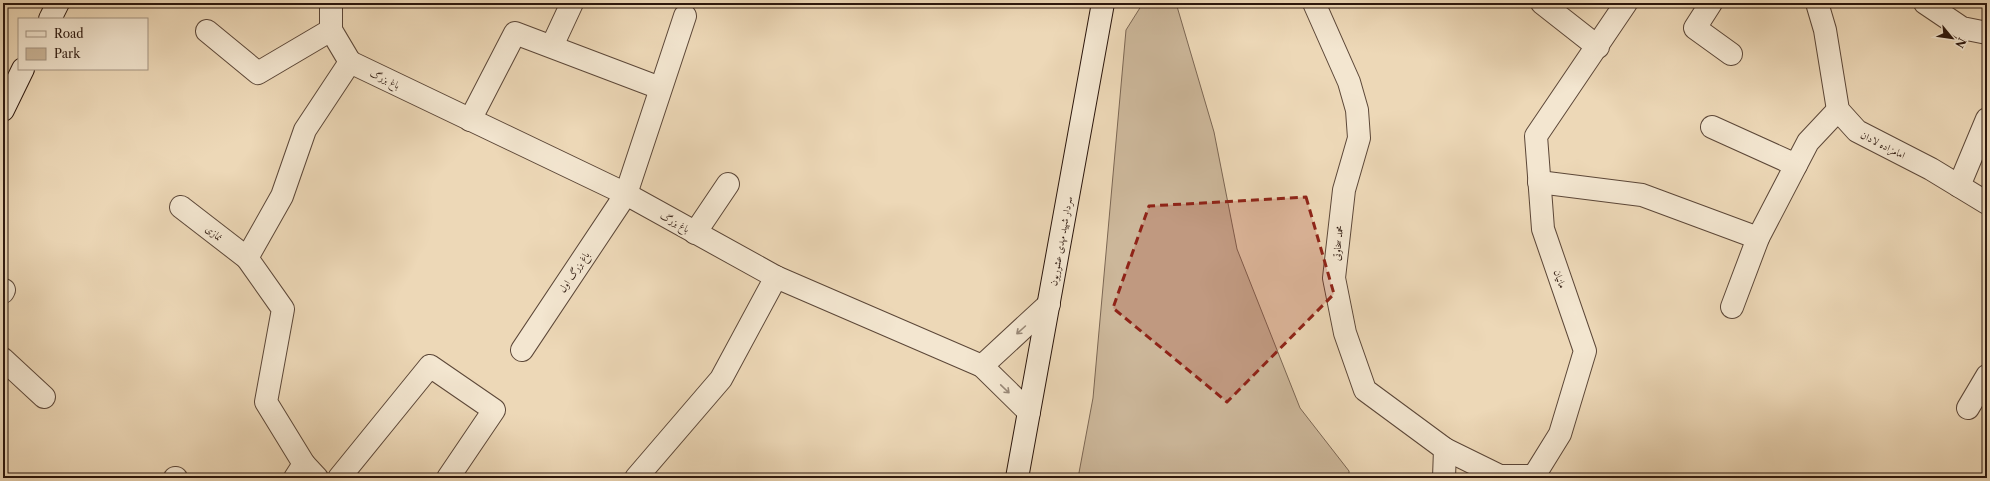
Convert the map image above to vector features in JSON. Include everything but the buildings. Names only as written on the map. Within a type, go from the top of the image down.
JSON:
[{"type":"street","points":[[50,18],[58,3]]},
{"type":"street","points":[[247,258],[282,196],[305,130],[350,62],[331,30],[331,3]]},
{"type":"street","points":[[552,46],[572,3]]},
{"type":"street","name":"سردار شهید مهدی عشوریون","points":[[1017,478],[1103,3]]},
{"type":"street","name":"محمد سخاوتی","points":[[1314,3],[1349,82],[1357,110],[1359,138],[1344,190],[1334,278],[1345,333],[1365,390],[1445,449]]},
{"type":"street","points":[[1542,3],[1598,47]]},
{"type":"street","name":"مانیان","points":[[1445,449],[1500,476],[1534,476],[1560,434],[1585,351],[1543,229],[1536,136],[1598,47],[1626,3]]},
{"type":"street","points":[[1711,3],[1695,28],[1731,54]]},
{"type":"street","points":[[1732,307],[1758,238],[1808,142],[1838,110],[1825,30],[1817,3]]},
{"type":"street","points":[[1925,3],[1962,28],[1987,34]]},
{"type":"street","name":"باغ بزرگ اول","points":[[522,350],[626,194],[685,16]]},
{"type":"street","points":[[207,31],[258,72],[331,30]]},
{"type":"street","points":[[470,120],[516,33],[660,88]]},
{"type":"street","name":"باغ بزرگ","points":[[350,62],[626,194],[776,277],[982,366]]},
{"type":"street","points":[[3,110],[23,70]]},
{"type":"street","name":"امامزاده لادان","points":[[1838,110],[1857,131],[1931,169],[1987,203]]},
{"type":"street","points":[[1959,186],[1987,119]]},
{"type":"street","points":[[1712,126],[1796,165]]},
{"type":"street","points":[[1539,182],[1642,195],[1758,238]]},
{"type":"street","points":[[695,233],[728,184]]},
{"type":"street","name":"نمازی","points":[[181,207],[247,258],[283,309],[266,402],[305,473]]},
{"type":"street","points":[[636,478],[721,380],[776,277]]},
{"type":"street","points":[[1029,412],[982,366],[1049,304]]},
{"type":"street","points":[[3,359],[44,397]]},
{"type":"street","points":[[339,478],[430,366],[494,410],[448,478]]},
{"type":"street","points":[[1968,408],[1987,376]]},
{"type":"street","points":[[1444,478],[1445,449]]},
{"type":"highlighted area","points":[[1306,197],[1334,294],[1227,402],[1113,308],[1149,206]]},
{"type":"green space","points":[[1143,3],[1176,3],[1214,132],[1237,249],[1300,408],[1349,471],[1349,478],[1078,478],[1093,398],[1126,30]]}]
